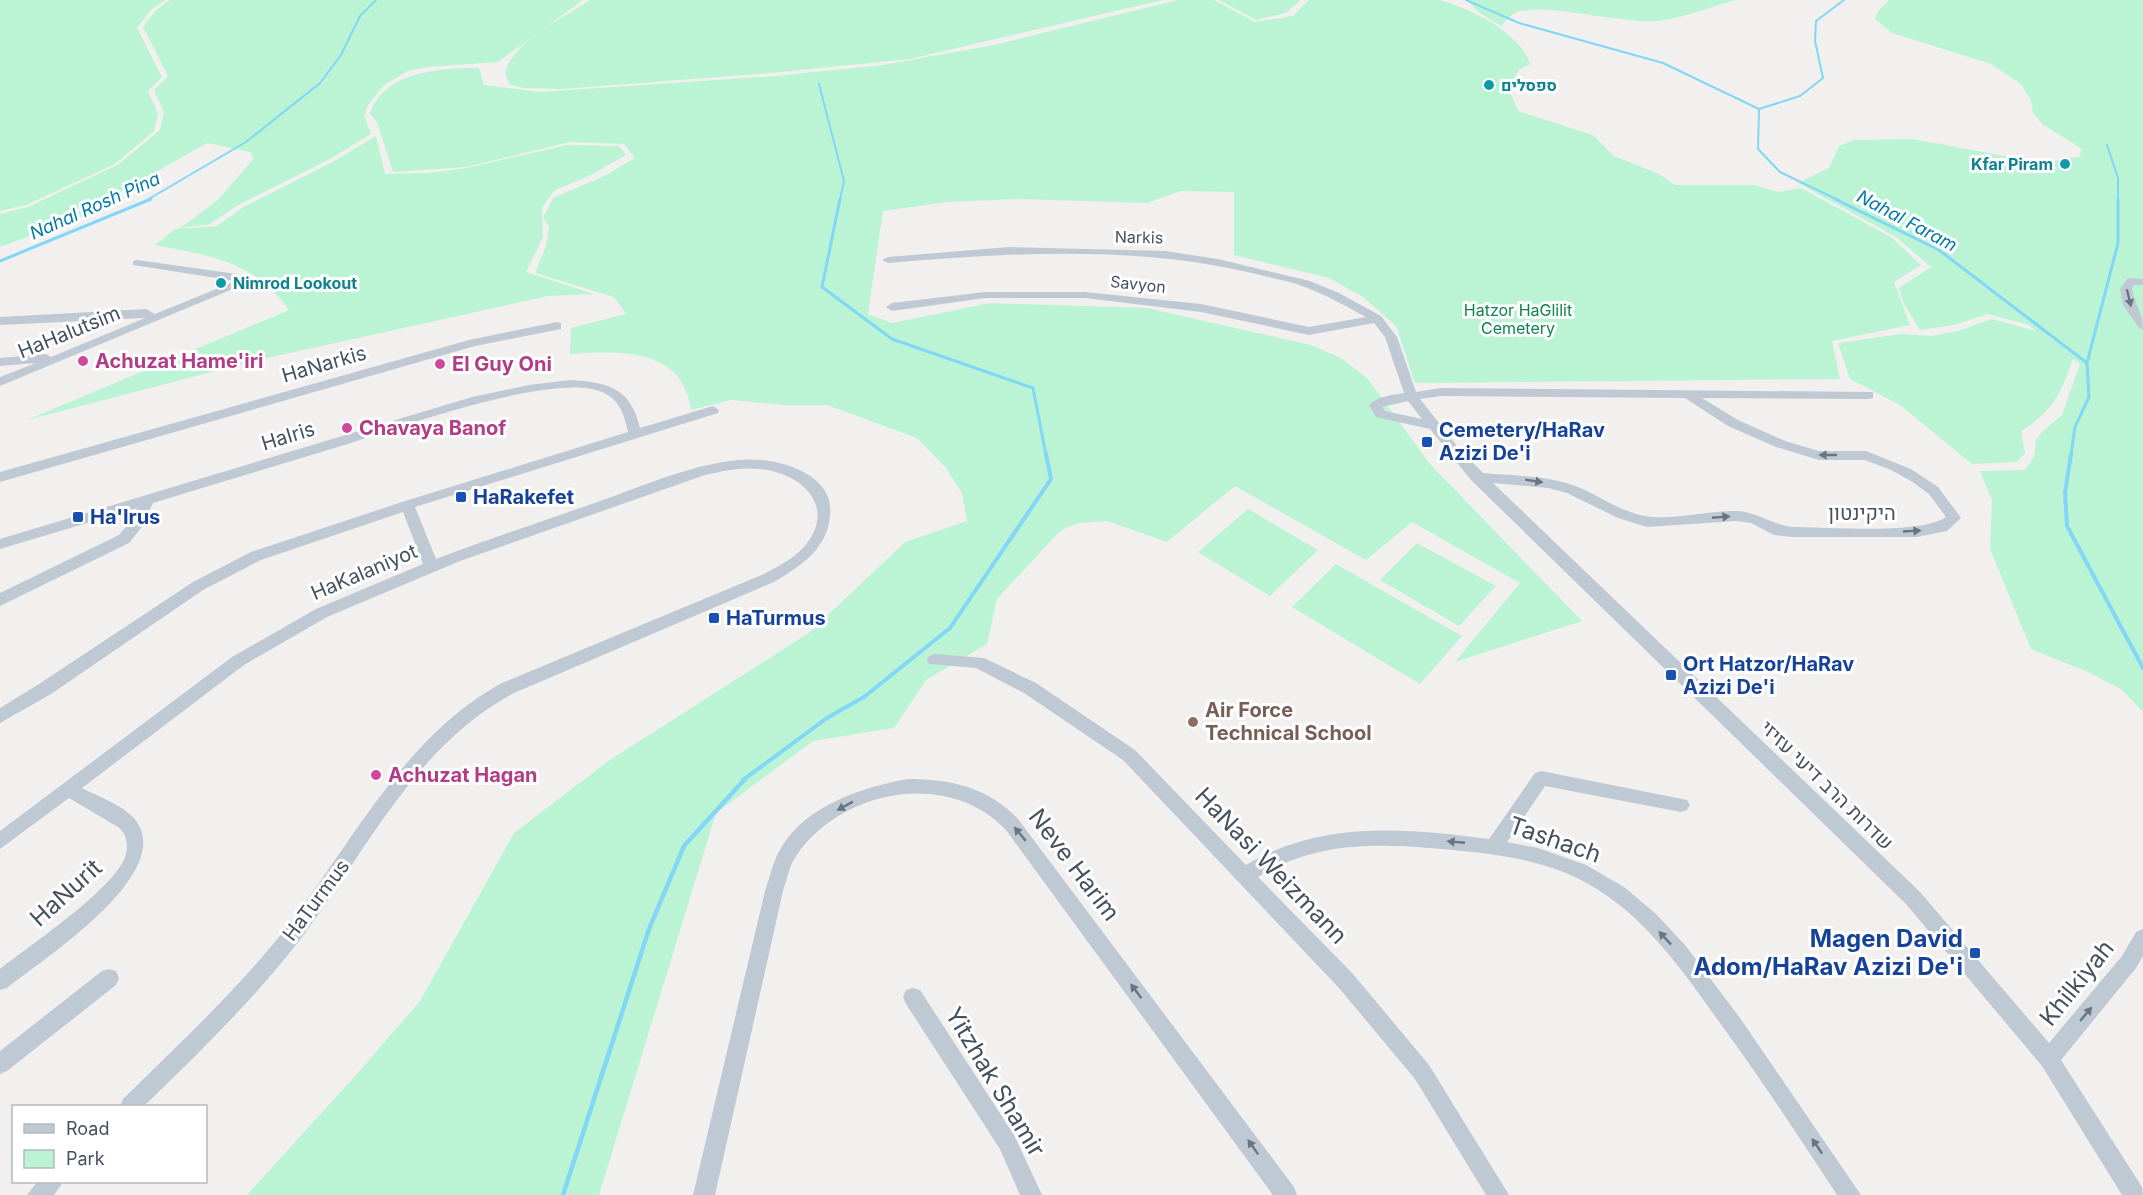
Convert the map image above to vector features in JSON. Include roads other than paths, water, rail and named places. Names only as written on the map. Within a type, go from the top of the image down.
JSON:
[{"type":"street","name":"Narkis","points":[[888,260],[1009,250],[1165,254],[1218,262],[1306,283],[1335,295],[1377,319]]},
{"type":"street","name":"HaHalutsim","points":[[0,382],[246,281],[237,277],[190,273],[137,263]]},
{"type":"street","points":[[2143,282],[2132,280],[2126,289],[2129,305],[2143,325]]},
{"type":"street","name":"Savyon","points":[[892,307],[985,295],[1085,295],[1202,308],[1308,331],[1377,319]]},
{"type":"street","points":[[0,321],[146,313],[153,319]]},
{"type":"street","name":"שדרות הרב דיעי עזיזי","points":[[1377,319],[1391,337],[1412,397],[1476,477],[1913,898],[2049,1059],[2134,1195]]},
{"type":"street","name":"HaNarkis","points":[[0,477],[473,343],[557,326]]},
{"type":"street","points":[[0,362],[61,356]]},
{"type":"street","name":"HaIris","points":[[0,544],[477,400],[545,387],[594,386],[609,389],[621,397],[630,411],[634,434]]},
{"type":"street","points":[[1434,426],[1381,414],[1375,405],[1386,400],[1442,392],[1869,395]]},
{"type":"street","name":"היקינטון","points":[[1476,477],[1550,483],[1572,490],[1623,515],[1647,522],[1736,516],[1754,518],[1774,530],[1793,532],[1917,532],[1942,527],[1954,518],[1947,504],[1934,489],[1911,473],[1865,455],[1817,455],[1787,447],[1709,411],[1690,395]]},
{"type":"street","points":[[0,716],[45,689],[198,586],[256,556],[407,505],[713,410]]},
{"type":"street","name":"HaKalaniyot","points":[[0,841],[238,661],[277,635],[309,618],[431,566],[721,467],[759,464],[800,474]]},
{"type":"street","name":"HaTurmus","points":[[132,1105],[233,1003],[292,935],[412,769],[443,733],[471,709],[508,688],[769,578],[795,564],[812,546],[824,519],[823,500],[816,486],[800,474]]},
{"type":"street","points":[[0,600],[124,539],[136,524],[147,501]]},
{"type":"street","points":[[407,505],[431,566]]},
{"type":"street","name":"HaNasi Weizmann","points":[[935,660],[978,662],[1030,688],[1129,755],[1346,981],[1422,1072],[1498,1195]]},
{"type":"street","points":[[1496,845],[1541,778],[1681,806]]},
{"type":"street","name":"Neve Harim","points":[[704,1195],[774,891],[789,850],[814,825],[848,804],[874,792],[903,787],[934,786],[965,792],[987,802],[1009,820],[1286,1195]]},
{"type":"street","name":"HaNurit","points":[[0,981],[92,907],[115,885],[132,864],[137,840],[129,825],[69,790]]},
{"type":"street","name":"Tashach","points":[[1244,876],[1272,857],[1300,847],[1341,839],[1396,837],[1496,845],[1554,862],[1600,881],[1641,912],[1686,961],[1753,1050],[1850,1195]]},
{"type":"street","name":"Khilkiyah","points":[[2049,1059],[2130,962],[2143,938]]},
{"type":"street","points":[[0,1064],[109,978]]},
{"type":"street","name":"Yitzhak Shamir","points":[[913,997],[1007,1142],[1031,1195]]},
{"type":"street","points":[[38,1195],[51,1183]]},
{"type":"waterway","name":"Nahal Rosh Pina","points":[[147,200],[246,142],[320,83],[341,55],[360,16],[376,0]]},
{"type":"waterway","name":"Nahal Faram","points":[[1466,0],[1519,23],[1663,63],[1759,109]]},
{"type":"waterway","points":[[1759,109],[1800,96],[1823,78],[1815,41],[1816,21],[1844,0]]},
{"type":"waterway","points":[[819,84],[844,181],[840,200]]},
{"type":"waterway","name":"Nahal Faram","points":[[1759,109],[1758,149],[1780,172],[1838,200]]},
{"type":"waterway","points":[[2087,363],[2118,243],[2118,178],[2107,145]]},
{"type":"waterway","name":"Nahal Rosh Pina","points":[[0,261],[151,199]]},
{"type":"waterway","points":[[840,199],[822,287],[892,339],[1033,388],[1046,455]]},
{"type":"waterway","name":"Nahal Faram","points":[[1835,199],[1939,250],[2087,363]]},
{"type":"waterway","name":"Nahal Faram","points":[[2071,455],[2075,427],[2089,397],[2087,363]]},
{"type":"waterway","points":[[743,780],[827,718],[864,697],[950,628],[1051,479],[1046,454]]},
{"type":"waterway","name":"Nahal Faram","points":[[2071,454],[2065,493],[2067,526],[2143,668]]},
{"type":"waterway","points":[[563,1195],[649,929],[684,846],[745,779]]},
{"type":"place","name":"ספסלים","points":[[1489,85]]},
{"type":"place","name":"Kfar Piram","points":[[2065,164]]},
{"type":"place","name":"Nimrod Lookout","points":[[221,283]]},
{"type":"place","name":"Achuzat Hame'iri","points":[[83,361]]},
{"type":"place","name":"El Guy Oni","points":[[440,364]]},
{"type":"place","name":"Chavaya Banof","points":[[347,428]]},
{"type":"place","name":"Cemetery/HaRav Azizi De'i","points":[[1427,442]]},
{"type":"place","name":"HaRakefet","points":[[461,497]]},
{"type":"place","name":"Ha'Irus","points":[[78,517]]},
{"type":"place","name":"HaTurmus","points":[[714,618]]},
{"type":"place","name":"Ort Hatzor/HaRav Azizi De'i","points":[[1671,675]]},
{"type":"place","name":"Air Force Technical School","points":[[1193,722]]},
{"type":"place","name":"Achuzat Hagan","points":[[376,775]]},
{"type":"place","name":"Magen David Adom/HaRav Azizi De'i","points":[[1975,953]]},
{"type":"park label","name":"Hatzor HaGlilit Cemetery","points":[[1518,319]]}]
